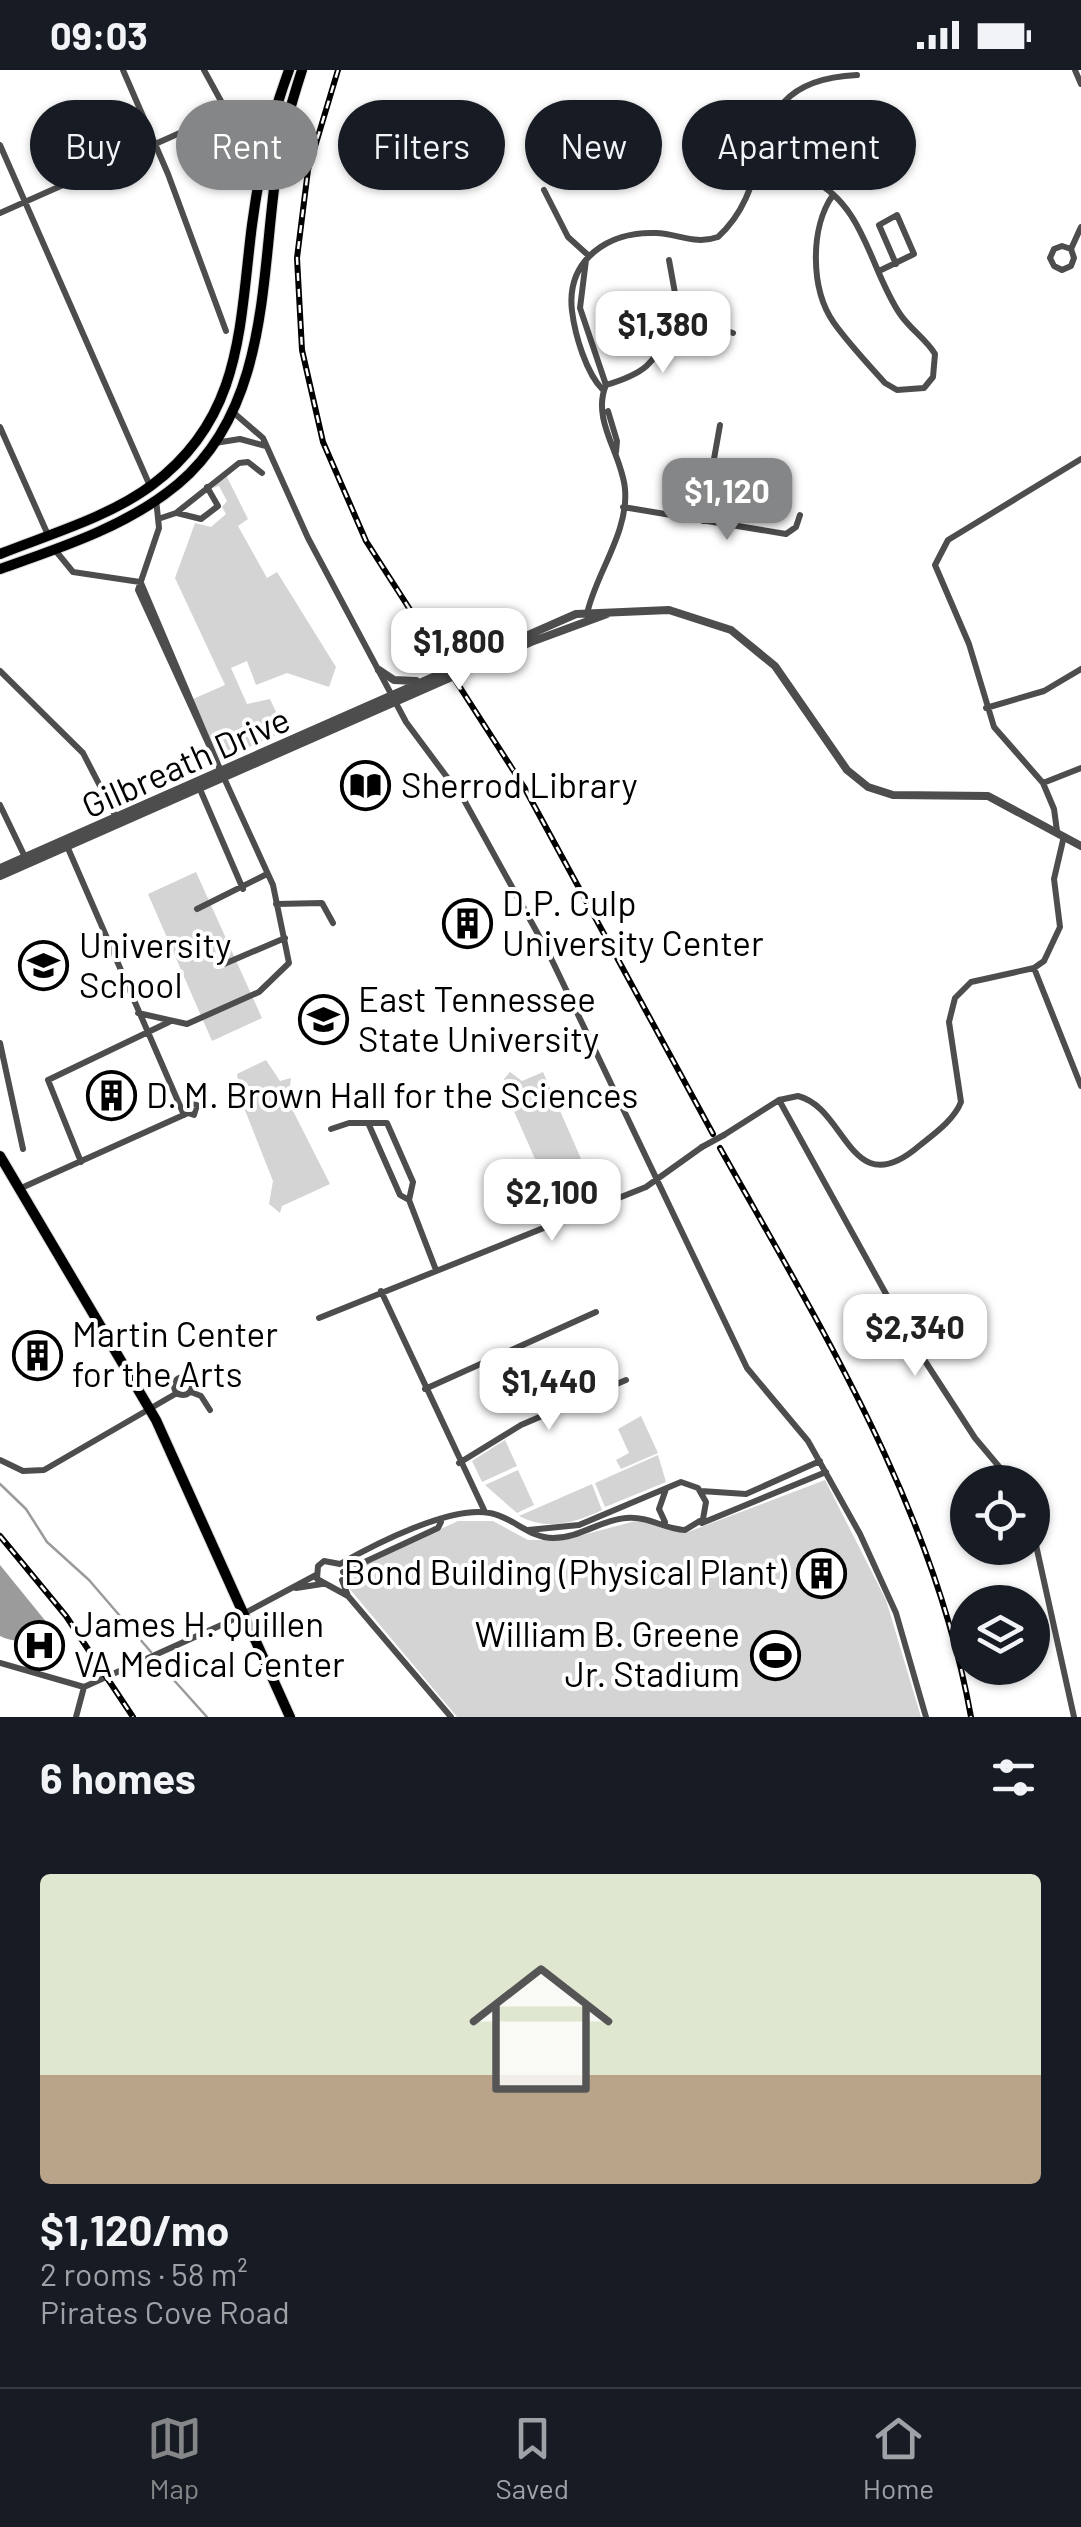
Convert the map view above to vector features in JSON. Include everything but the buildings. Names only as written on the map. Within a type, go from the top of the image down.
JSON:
[{"type":"highway","points":[[0,554],[150,486],[180,461],[219,406],[237,358],[267,139],[289,70]]},
{"type":"highway","points":[[0,569],[55,549],[156,499],[189,474],[215,444],[234,413],[252,358],[283,134],[302,70]]},
{"type":"highway","points":[[253,222],[270,224]]},
{"type":"highway","points":[[219,406],[234,413]]},
{"type":"highway","points":[[150,486],[156,499]]},
{"type":"highway","points":[[48,535],[55,549]]},
{"type":"highway","points":[[0,1156],[150,1412],[290,1717]]},
{"type":"street","points":[[123,70],[136,100]]},
{"type":"street","points":[[156,143],[227,112],[204,70]]},
{"type":"street","points":[[1075,70],[1081,84]]},
{"type":"street","points":[[785,100],[822,78],[857,75]]},
{"type":"street","points":[[0,145],[150,486]]},
{"type":"street","points":[[156,146],[226,332]]},
{"type":"street","points":[[0,213],[51,190]]},
{"type":"street","points":[[544,190],[568,237],[588,258]]},
{"type":"street","points":[[394,698],[588,615],[623,507],[624,485],[614,428],[580,308],[588,258],[599,247],[641,234],[699,241],[718,238],[747,190]]},
{"type":"street","points":[[825,190],[832,195],[864,237],[899,313],[936,354],[934,377],[924,388],[897,390],[885,384],[827,309],[815,241],[820,214],[832,195]]},
{"type":"street","points":[[879,271],[915,257],[897,215],[880,225],[896,264]]},
{"type":"street","points":[[1070,249],[1081,226]]},
{"type":"street","points":[[864,237],[882,230]]},
{"type":"street","points":[[603,388],[631,379],[646,369],[679,315],[669,260]]},
{"type":"street","points":[[679,315],[734,333]]},
{"type":"street","points":[[234,413],[267,447],[308,538],[415,737],[464,800],[564,983],[747,1368],[826,1472],[896,1613],[926,1717]]},
{"type":"street","points":[[703,521],[720,425]]},
{"type":"street","points":[[0,427],[48,535]]},
{"type":"street","points":[[215,444],[240,439],[267,447]]},
{"type":"street","points":[[319,1318],[586,1214],[656,1180],[780,1100],[798,1096],[812,1100],[848,1148],[871,1162],[898,1163],[942,1127],[962,1102],[949,1022],[955,998],[971,982],[1034,968],[1044,961],[1060,926],[1054,880],[1060,834],[1042,783],[1000,736],[986,708],[962,626],[938,579],[938,556],[948,540],[1081,459]]},
{"type":"street","points":[[161,518],[176,512],[243,462],[262,474]]},
{"type":"street","points":[[176,512],[201,518],[218,506],[207,487]]},
{"type":"street","points":[[138,1013],[187,1024],[266,988],[289,963],[267,874],[140,582],[161,518],[156,499]]},
{"type":"street","points":[[623,507],[786,534],[796,528],[800,515]]},
{"type":"street","points":[[55,549],[73,572],[140,582]]},
{"type":"street","points":[[394,698],[422,680],[588,615],[616,610],[690,614],[746,639],[775,666],[842,764],[868,787],[893,795],[988,796],[1081,846]]},
{"type":"street","points":[[986,708],[1044,691],[1081,669]]},
{"type":"street","points":[[0,670],[83,754],[116,816]]},
{"type":"street","points":[[378,670],[394,680],[422,680]]},
{"type":"street","name":"Gilbreath Drive","points":[[0,868],[24,857],[67,847],[116,816],[394,698]]},
{"type":"street","points":[[1042,783],[1081,768]]},
{"type":"street","name":"Gilbreath Drive","points":[[0,876],[221,774]]},
{"type":"street","points":[[199,787],[241,885]]},
{"type":"street","points":[[0,805],[24,857]]},
{"type":"street","points":[[19,1189],[189,1114],[147,1035],[67,847]]},
{"type":"street","points":[[197,909],[267,874]]},
{"type":"street","points":[[276,904],[322,903],[334,924]]},
{"type":"street","points":[[224,964],[285,938]]},
{"type":"street","points":[[1034,968],[1081,1086]]},
{"type":"street","points":[[81,1162],[48,1080],[169,1022]]},
{"type":"street","points":[[0,1043],[23,1148]]},
{"type":"street","points":[[780,1100],[856,1232],[875,1277],[912,1341],[975,1438],[998,1465]]},
{"type":"street","points":[[331,1128],[348,1123],[387,1123],[413,1182],[408,1200]]},
{"type":"street","points":[[369,1125],[400,1195],[408,1200],[436,1270]]},
{"type":"street","points":[[381,1291],[458,1462],[486,1512]]},
{"type":"street","points":[[425,1389],[596,1312]]},
{"type":"street","points":[[177,1393],[175,1381],[182,1376],[191,1380],[190,1392]]},
{"type":"street","points":[[458,1462],[521,1425],[626,1380]]},
{"type":"street","points":[[0,1460],[23,1471],[44,1470],[177,1393],[201,1396],[210,1410]]},
{"type":"street","points":[[528,1530],[570,1528],[681,1482],[701,1491],[746,1494],[820,1461]]},
{"type":"street","points":[[295,1588],[326,1586],[342,1572],[438,1528],[441,1522],[486,1512],[543,1537],[566,1537],[626,1518],[666,1523],[685,1530],[826,1472]]},
{"type":"street","points":[[666,1489],[659,1508],[666,1523]]},
{"type":"street","points":[[699,1524],[706,1508],[701,1491]]},
{"type":"street","points":[[0,1662],[84,1688],[295,1588],[316,1574],[324,1561],[342,1572],[348,1596]]},
{"type":"street","points":[[1040,1565],[1074,1717]]},
{"type":"street","points":[[316,1574],[326,1586],[348,1596],[451,1717]]},
{"type":"street","points":[[76,1717],[84,1688]]},
{"type":"shaded area","points":[[226,475],[248,519],[238,526],[267,578],[277,572],[336,667],[329,687],[287,673],[256,685],[247,661],[231,668],[247,704],[270,699],[285,731],[220,760],[193,699],[225,685],[175,578],[195,523],[211,527],[226,514],[222,507],[227,501],[219,486],[213,488]]},
{"type":"shaded area","points":[[196,872],[262,1018],[212,1041],[148,894]]},
{"type":"shaded area","points":[[266,1060],[280,1081],[291,1078],[288,1101],[330,1184],[282,1206],[280,1213],[269,1204],[273,1181],[241,1100],[237,1074]]},
{"type":"shaded area","points":[[510,1072],[522,1081],[543,1072],[593,1186],[588,1197],[568,1207],[554,1202],[505,1091],[504,1079]]},
{"type":"shaded area","points":[[641,1416],[658,1453],[621,1469],[616,1460],[629,1453],[618,1429]]},
{"type":"shaded area","points":[[505,1440],[517,1466],[482,1482],[472,1461]]},
{"type":"shaded area","points":[[658,1455],[666,1482],[605,1507],[595,1483]]},
{"type":"shaded area","points":[[518,1470],[534,1505],[517,1513],[485,1485]]},
{"type":"shaded area","points":[[825,1480],[886,1600],[921,1717],[457,1717],[348,1587],[347,1577],[353,1569],[458,1521],[493,1521],[528,1540],[564,1540],[639,1520],[688,1532]]},
{"type":"shaded area","points":[[592,1484],[602,1510],[592,1515],[551,1524],[519,1516]]},
{"type":"shaded area","points":[[0,1565],[52,1629],[41,1637],[12,1640],[0,1636]]},
{"type":"waterway","points":[[0,1484],[26,1509],[47,1542],[89,1580],[151,1652]]},
{"type":"waterway","points":[[155,1659],[207,1717]]},
{"type":"railway","points":[[338,70],[308,170],[297,258],[302,350],[323,442],[366,541],[524,787],[713,1134]]},
{"type":"railway","points":[[720,1148],[834,1353],[902,1494],[931,1566],[954,1640],[971,1717]]},
{"type":"railway","points":[[0,1536],[66,1616],[133,1717]]},
{"type":"place","name":"Sherrod Library","points":[[366,786]]},
{"type":"place","name":"D.P. Culp University Center","points":[[467,924]]},
{"type":"place","name":"University School","points":[[44,966]]},
{"type":"place","name":"East Tennessee State University","points":[[323,1020]]},
{"type":"place","name":"D. M. Brown Hall for the Sciences","points":[[111,1096]]},
{"type":"place","name":"Martin Center for the Arts","points":[[37,1355]]},
{"type":"place","name":"Bond Building (Physical Plant)","points":[[822,1573]]},
{"type":"place","name":"James H. Quillen VA Medical Center","points":[[39,1645]]},
{"type":"place","name":"William B. Greene Jr. Stadium","points":[[775,1655]]}]
